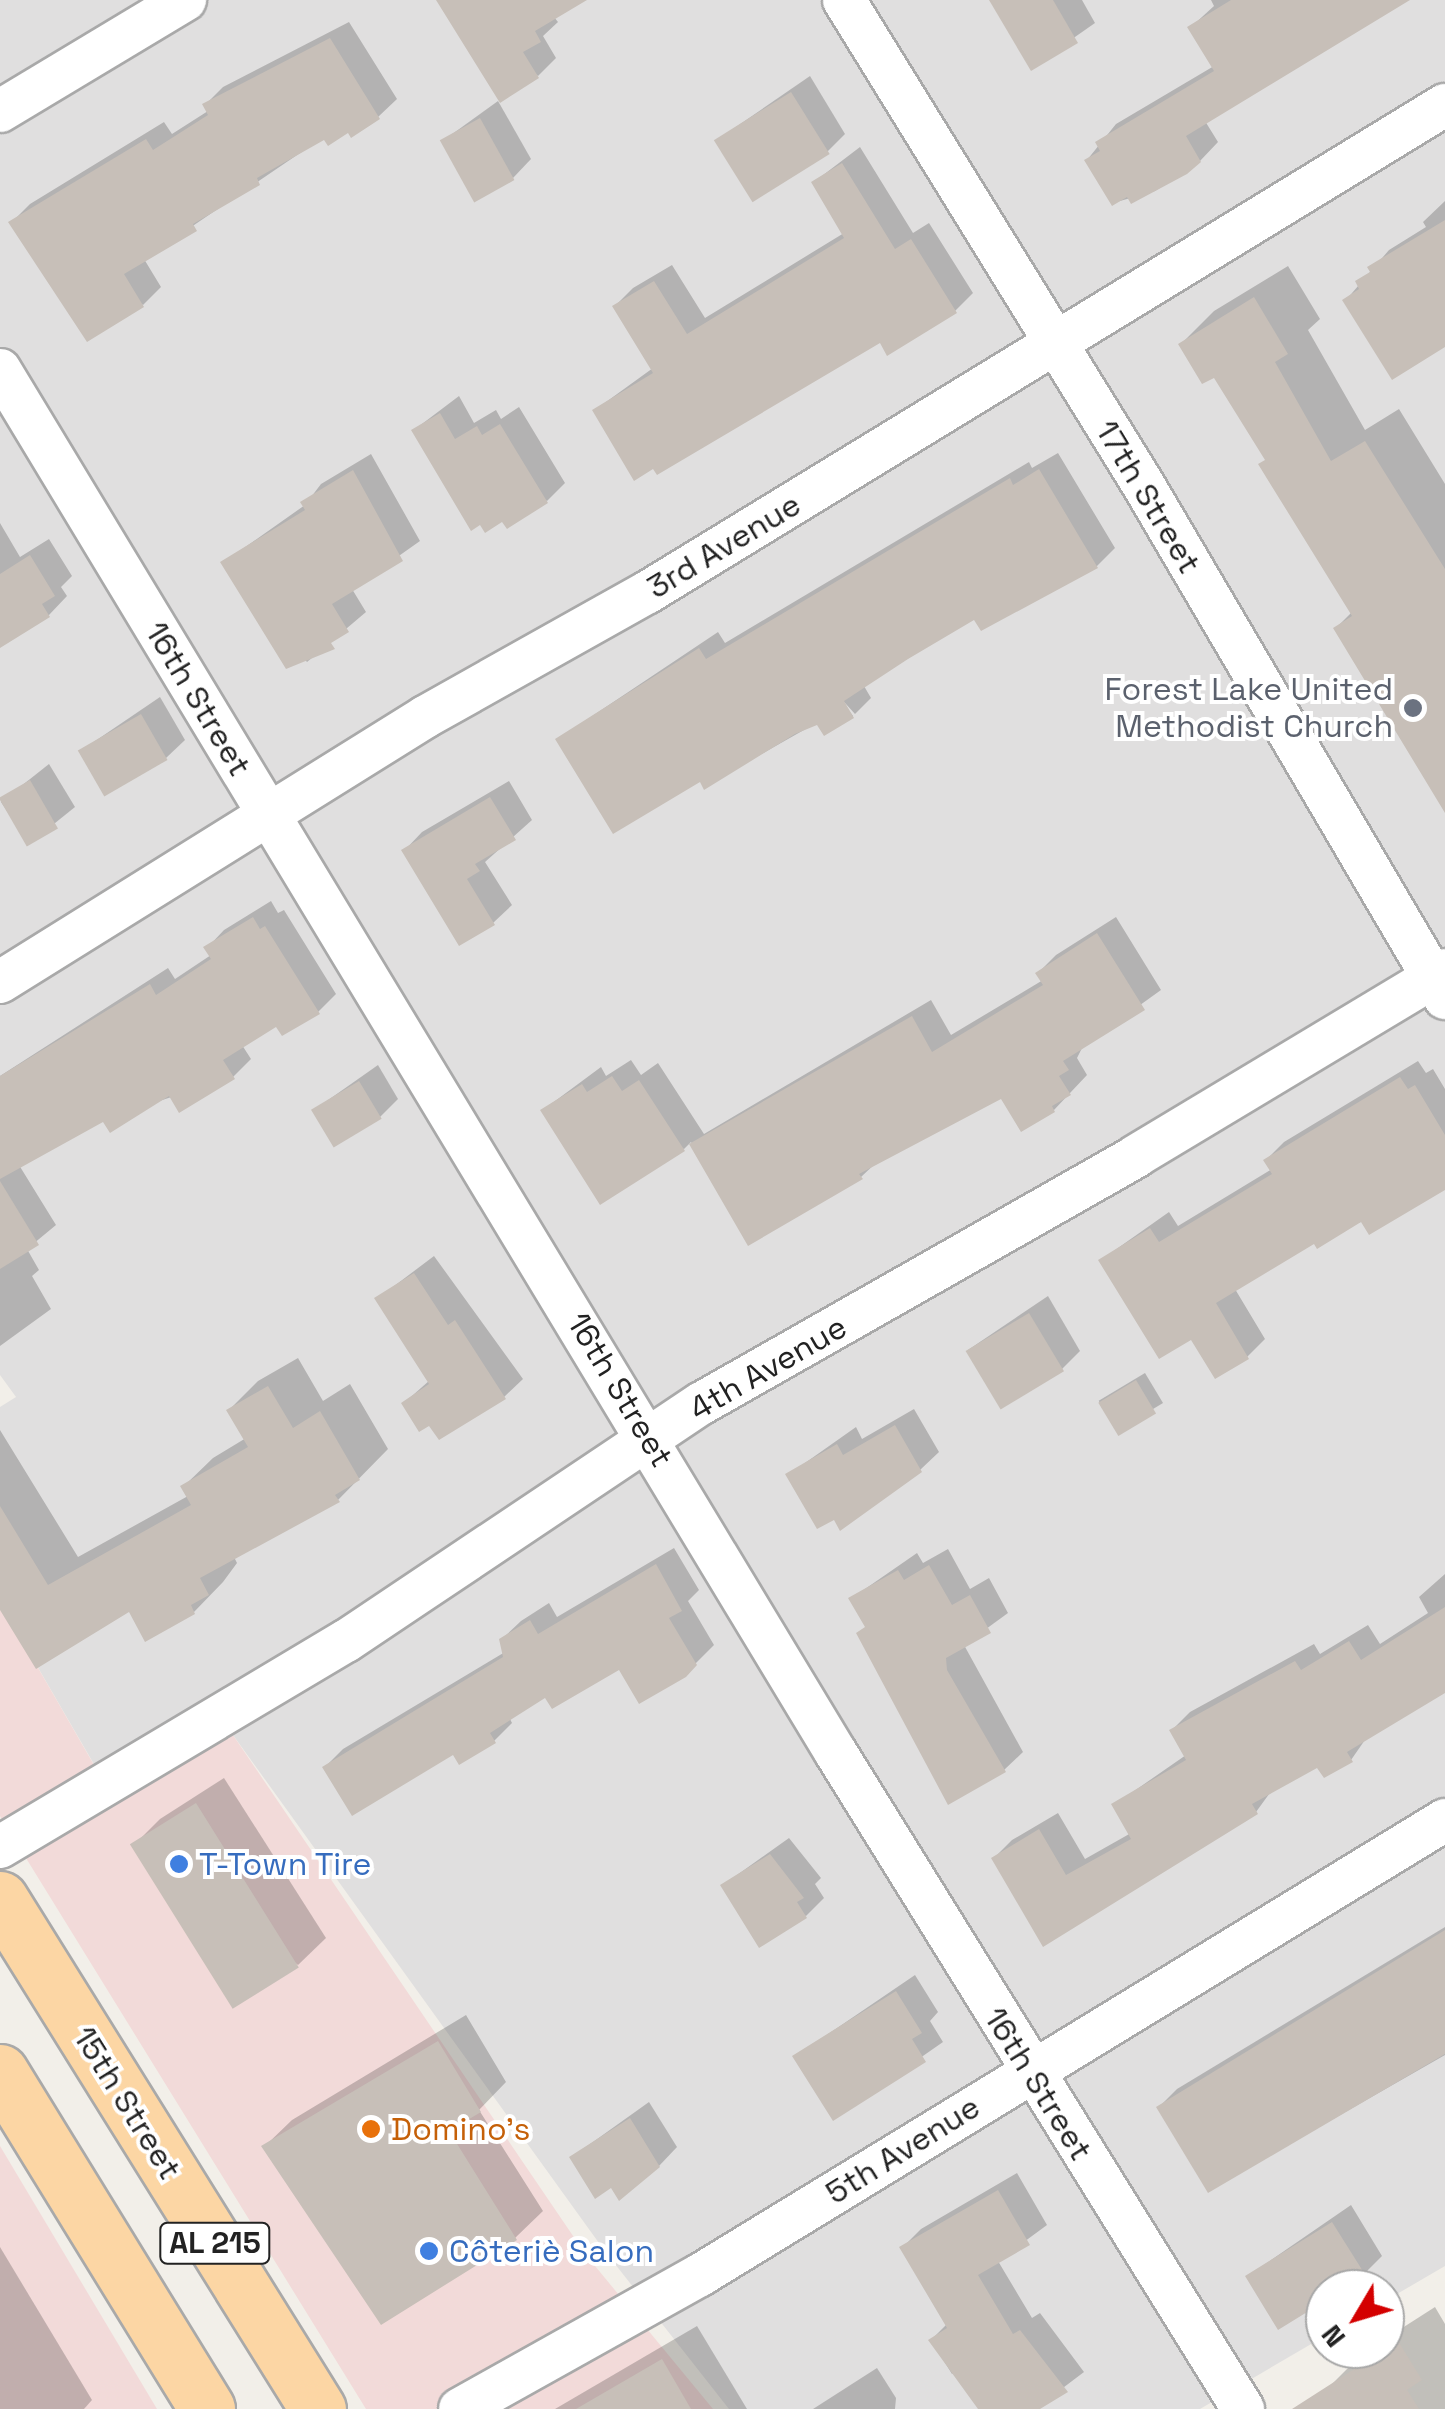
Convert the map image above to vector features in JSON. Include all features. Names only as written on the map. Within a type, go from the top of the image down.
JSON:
[{"type":"main road","name":"15th Street","points":[[0,1899],[318,2409]]},
{"type":"main road","name":"AL 215","points":[[0,2072],[208,2409]]},
{"type":"street","points":[[0,111],[185,0]]},
{"type":"street","name":"17th Street","points":[[844,0],[1441,982]]},
{"type":"street","name":"3rd Avenue","points":[[0,982],[269,815],[1055,346],[1445,106]]},
{"type":"street","name":"16th Street","points":[[0,370],[1030,2072],[1243,2409]]},
{"type":"street","name":"4th Avenue","points":[[0,1848],[346,1641],[557,1494],[1441,982]]},
{"type":"street","name":"5th Avenue","points":[[460,2409],[700,2274],[1445,1820]]},
{"type":"shaded area","points":[[0,0],[1445,0],[1445,2266],[1405,2289],[1405,2269],[1305,2269],[1305,2348],[1200,2409],[729,2409],[604,2250],[220,1717],[106,1785],[0,1602],[0,1407],[16,1397],[0,1375]]},
{"type":"shaded area","points":[[0,1602],[105,1784],[220,1716],[586,2255],[713,2409],[366,2409],[0,1816]]},
{"type":"shaded area","points":[[0,2146],[157,2409],[0,2409]]},
{"type":"building","points":[[436,0],[587,0],[535,31],[541,42],[523,52],[539,78],[500,103]]},
{"type":"building","points":[[989,0],[1053,0],[1078,43],[1031,71]]},
{"type":"building","points":[[1231,0],[1410,0],[1186,136],[1201,162],[1187,174],[1131,204],[1127,197],[1112,206],[1084,160],[1100,151],[1095,142],[1214,71],[1187,27]]},
{"type":"building","points":[[330,38],[380,119],[351,138],[348,133],[328,146],[324,140],[257,178],[260,185],[193,224],[197,231],[124,274],[144,307],[87,342],[8,222],[146,139],[153,150],[208,115],[202,104]]},
{"type":"building","points":[[791,92],[830,154],[753,202],[714,140]]},
{"type":"building","points":[[480,118],[514,180],[474,202],[440,140]]},
{"type":"building","points":[[842,163],[895,249],[911,239],[957,313],[887,356],[880,343],[657,475],[653,469],[634,481],[592,410],[653,373],[612,306],[654,281],[687,334],[844,238],[811,182]]},
{"type":"building","points":[[1445,220],[1445,347],[1392,380],[1342,300],[1359,289],[1355,281],[1370,272],[1367,267]]},
{"type":"building","points":[[1254,297],[1288,354],[1275,362],[1331,461],[1365,441],[1445,569],[1445,813],[1333,628],[1352,616],[1258,464],[1265,460],[1214,378],[1202,384],[1178,344]]},
{"type":"building","points":[[440,413],[455,439],[477,426],[482,435],[500,424],[548,503],[507,529],[502,522],[485,533],[480,525],[471,531],[411,430]]},
{"type":"building","points":[[1039,469],[1098,568],[981,631],[974,620],[908,659],[844,701],[854,718],[824,736],[817,725],[795,734],[704,790],[700,782],[613,834],[555,739],[699,648],[706,659],[1010,478],[1013,485]]},
{"type":"building","points":[[353,470],[403,561],[332,604],[349,632],[331,643],[335,649],[286,669],[220,562],[305,510],[300,502]]},
{"type":"building","points":[[30,555],[55,596],[42,604],[50,617],[0,648],[0,574]]},
{"type":"building","points":[[141,714],[168,760],[104,796],[78,750]]},
{"type":"building","points":[[30,780],[58,828],[27,846],[0,797]]},
{"type":"building","points":[[490,797],[516,840],[475,864],[480,871],[467,879],[495,925],[459,946],[401,850]]},
{"type":"building","points":[[253,917],[260,929],[265,926],[320,1014],[282,1036],[276,1027],[223,1060],[235,1079],[179,1113],[169,1096],[110,1133],[103,1122],[0,1179],[0,1076],[150,984],[156,995],[211,959],[203,947]]},
{"type":"building","points":[[1097,933],[1145,1010],[1063,1061],[1069,1070],[1059,1076],[1071,1095],[1052,1106],[1055,1112],[1021,1132],[1001,1099],[859,1174],[863,1179],[748,1246],[689,1144],[912,1016],[932,1052],[1043,985],[1035,973]]},
{"type":"building","points":[[612,1076],[622,1091],[639,1080],[685,1151],[600,1205],[540,1110],[582,1084],[587,1092]]},
{"type":"building","points":[[1400,1077],[1408,1089],[1415,1085],[1445,1135],[1445,1190],[1369,1235],[1361,1222],[1317,1249],[1314,1244],[1216,1303],[1249,1359],[1215,1379],[1191,1340],[1159,1359],[1098,1260],[1150,1228],[1159,1242],[1272,1174],[1263,1160]]},
{"type":"building","points":[[359,1081],[382,1119],[334,1148],[311,1110]]},
{"type":"building","points":[[0,1181],[39,1245],[0,1269]]},
{"type":"building","points":[[414,1273],[448,1325],[455,1320],[506,1399],[439,1440],[429,1426],[419,1432],[401,1403],[429,1384],[374,1298]]},
{"type":"building","points":[[1029,1313],[1064,1371],[1001,1409],[966,1351]]},
{"type":"building","points":[[1136,1380],[1156,1413],[1118,1436],[1098,1403]]},
{"type":"building","points":[[268,1386],[293,1428],[320,1411],[360,1480],[335,1495],[340,1502],[200,1578],[209,1595],[191,1605],[195,1614],[145,1642],[129,1612],[36,1669],[0,1610],[0,1506],[48,1585],[191,1505],[180,1486],[248,1447],[226,1410]]},
{"type":"building","points":[[895,1425],[922,1472],[840,1531],[834,1520],[817,1529],[785,1474],[837,1444],[843,1455]]},
{"type":"building","points":[[656,1564],[682,1611],[669,1618],[697,1665],[686,1677],[639,1704],[619,1670],[552,1709],[545,1698],[490,1733],[496,1743],[459,1765],[453,1755],[352,1816],[322,1767],[503,1657],[499,1639],[530,1620],[538,1634]]},
{"type":"building","points":[[929,1565],[952,1605],[970,1595],[991,1633],[946,1658],[947,1670],[1006,1772],[948,1805],[856,1633],[865,1627],[848,1598],[898,1570],[904,1580]]},
{"type":"building","points":[[1445,1607],[1445,1693],[1347,1752],[1353,1762],[1324,1778],[1317,1768],[1252,1804],[1258,1814],[1043,1947],[991,1858],[1039,1829],[1066,1875],[1131,1839],[1111,1804],[1186,1760],[1169,1730],[1295,1661],[1301,1670],[1349,1641],[1361,1660]]},
{"type":"building","points":[[196,1803],[299,1968],[233,2009],[130,1844]]},
{"type":"building","points":[[770,1854],[804,1898],[797,1902],[807,1918],[759,1948],[720,1885]]},
{"type":"building","points":[[1445,1930],[1445,2054],[1208,2193],[1156,2107]]},
{"type":"building","points":[[896,1991],[922,2033],[912,2039],[926,2062],[833,2121],[792,2056]]},
{"type":"building","points":[[438,2041],[481,2112],[449,2131],[517,2240],[381,2325],[261,2146]]},
{"type":"building","points":[[630,2118],[660,2167],[619,2201],[611,2188],[595,2199],[569,2157]]},
{"type":"building","points":[[998,2190],[1030,2245],[978,2275],[1013,2334],[1020,2330],[1068,2392],[1040,2409],[978,2409],[928,2340],[947,2328],[899,2247]]},
{"type":"building","points":[[1332,2222],[1362,2269],[1305,2269],[1305,2313],[1278,2330],[1245,2276]]},
{"type":"building","points":[[1405,2352],[1422,2380],[1407,2390],[1419,2409],[1292,2409],[1354,2369],[1405,2369]]},
{"type":"building","points":[[662,2359],[691,2409],[576,2409]]},
{"type":"place","name":"Forest Lake United Methodist Church","points":[[1413,708]]},
{"type":"place","name":"T-Town Tire","points":[[179,1864]]},
{"type":"place","name":"Domino's","points":[[371,2129]]},
{"type":"place","name":"Côteriè Salon","points":[[429,2251]]}]
